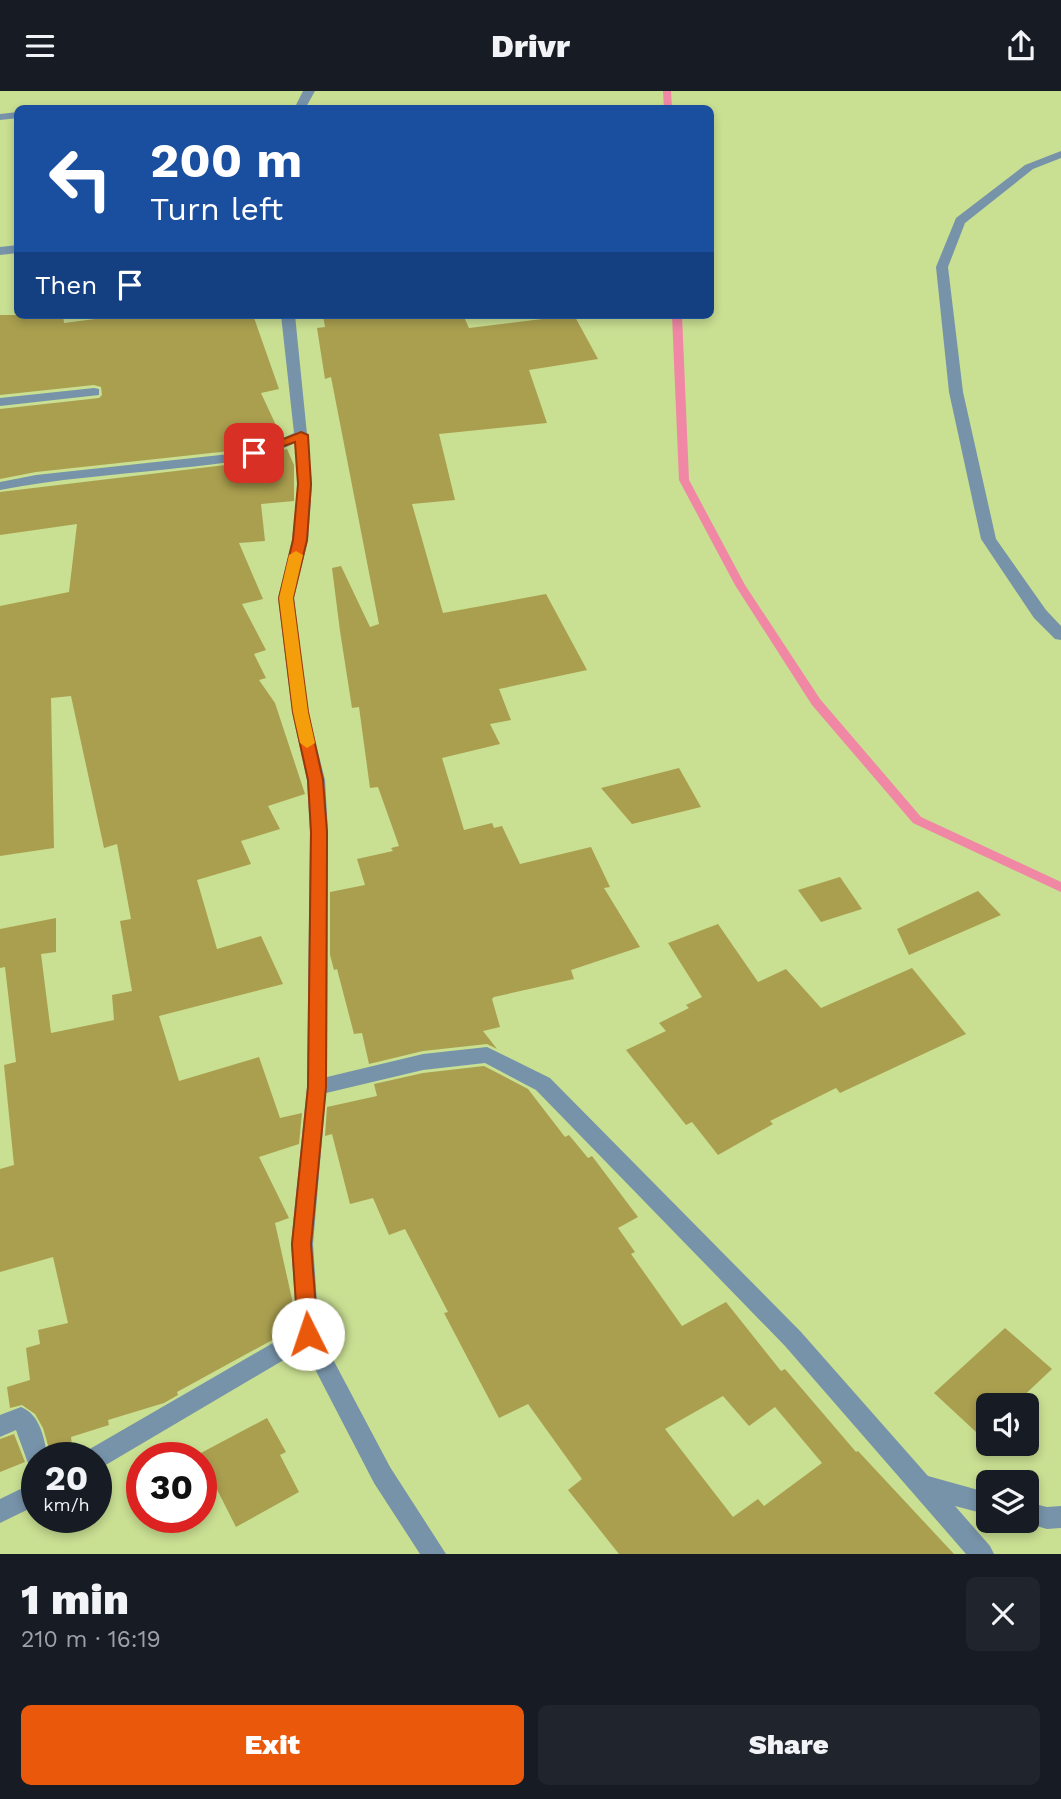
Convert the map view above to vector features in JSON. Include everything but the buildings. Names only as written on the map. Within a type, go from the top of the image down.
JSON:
[{"type":"street","points":[[1061,154],[1029,167],[960,221],[943,267],[956,392],[989,539],[1041,614],[1061,635]]},
{"type":"street","points":[[288,319],[305,484],[300,540],[286,598],[300,712],[317,793],[319,832],[317,1087],[302,1244],[308,1334],[382,1475],[434,1554]]},
{"type":"street","points":[[0,402],[94,392]]},
{"type":"street","points":[[0,486],[36,479],[239,457],[270,450],[301,435]]},
{"type":"street","points":[[317,1087],[424,1062],[487,1055],[543,1084],[793,1339],[982,1554]]},
{"type":"street","points":[[112,1449],[308,1334]]},
{"type":"street","points":[[0,1426],[21,1418],[31,1432],[33,1442]]},
{"type":"street","points":[[922,1485],[976,1500]]},
{"type":"street","points":[[0,1512],[21,1501]]},
{"type":"street","points":[[1039,1514],[1061,1517]]},
{"type":"waterway","points":[[667,91],[668,105]]},
{"type":"waterway","points":[[677,319],[684,480],[740,585],[816,702],[917,820],[1061,887]]},
{"type":"slow traffic","points":[[296,555],[286,598],[300,712],[307,743]]},
{"type":"route","points":[[254,453],[270,450],[301,435],[305,484],[300,540],[286,598],[300,712],[316,780],[319,832],[317,1087],[302,1244],[308,1334]]}]
